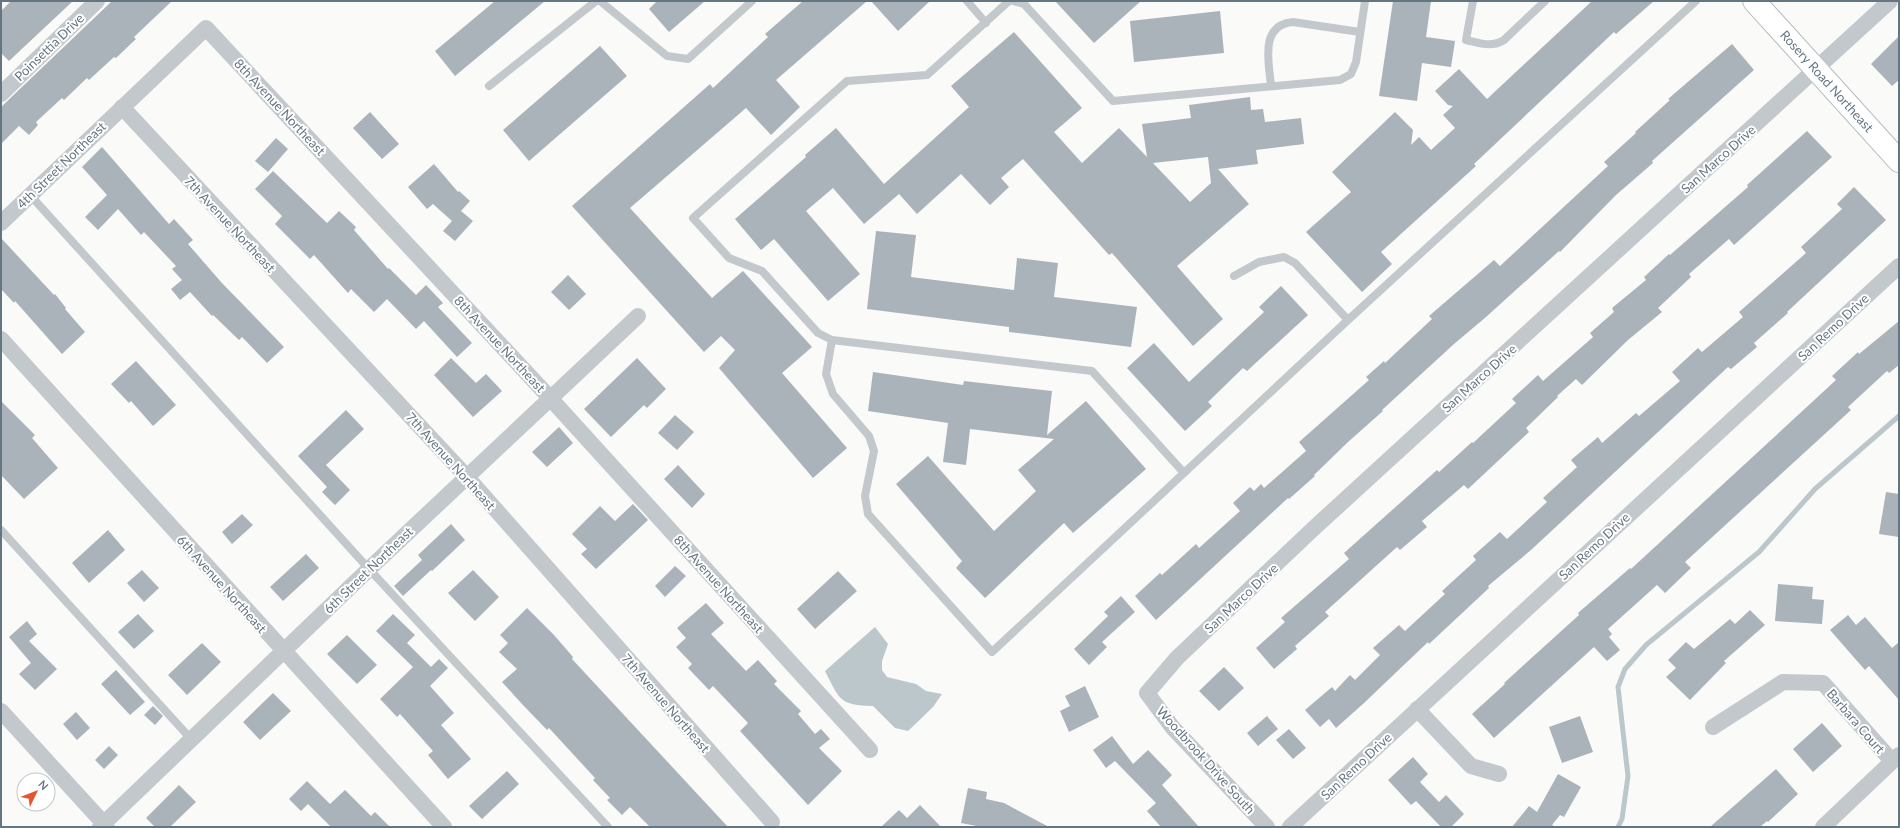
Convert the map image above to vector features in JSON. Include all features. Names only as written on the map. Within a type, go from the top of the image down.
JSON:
[{"type":"street","name":"Poinsettia Drive","points":[[1,94],[97,1]]},
{"type":"street","name":"Rosery Road Northeast","points":[[1754,1],[1899,161]]},
{"type":"street","name":"San Marco Drive","points":[[1147,693],[1177,658],[1313,529],[1890,1]]},
{"type":"street","name":"8th Avenue Northeast","points":[[122,107],[206,28],[550,398],[870,750]]},
{"type":"street","name":"4th Street Northeast","points":[[1,223],[122,107]]},
{"type":"street","name":"7th Avenue Northeast","points":[[122,107],[466,476],[772,825]]},
{"type":"street","name":"San Remo Drive","points":[[1290,827],[1899,266]]},
{"type":"street","name":"6th Street Northeast","points":[[104,826],[282,651],[466,476],[638,316]]},
{"type":"street","name":"6th Avenue Northeast","points":[[1,339],[282,651],[444,827]]},
{"type":"street","name":"Barbara Court","points":[[1713,727],[1784,682],[1823,683],[1895,758]]},
{"type":"street","name":"Woodbrook Drive South","points":[[1147,693],[1173,728],[1267,827]]},
{"type":"street","points":[[1417,709],[1471,766],[1499,774]]},
{"type":"street","points":[[1,711],[104,826]]},
{"type":"street","points":[[1823,827],[1895,758]]},
{"type":"lane","points":[[490,86],[596,1]]},
{"type":"lane","points":[[600,1],[667,56],[688,59],[752,1]]},
{"type":"lane","points":[[967,1],[986,23]]},
{"type":"lane","points":[[1009,1],[927,75],[848,81],[693,218],[729,258],[762,271],[818,333],[832,340],[1092,371],[1184,473]]},
{"type":"lane","points":[[1012,1],[1024,4],[1113,101],[1340,80],[1352,74],[1356,62],[1365,1]]},
{"type":"lane","points":[[1473,1],[1466,40],[1488,45],[1496,45],[1504,40],[1545,1]]},
{"type":"lane","points":[[832,340],[826,374],[833,394],[869,436],[874,450],[865,496],[868,514],[992,652],[1348,320],[1696,1]]},
{"type":"lane","points":[[1271,86],[1268,49],[1270,39],[1275,29],[1284,23],[1293,22],[1360,32]]},
{"type":"lane","points":[[30,195],[368,569],[608,827]]},
{"type":"lane","points":[[1234,276],[1259,262],[1284,257],[1295,263],[1348,320]]},
{"type":"lane","points":[[1,530],[191,739]]},
{"type":"shaded area","points":[[875,627],[888,644],[882,661],[882,670],[887,677],[916,684],[926,691],[942,694],[933,707],[908,731],[895,728],[873,706],[853,704],[842,699],[834,689],[825,671]]},
{"type":"building","points":[[11,1],[73,1],[9,61],[1,53],[1,11]]},
{"type":"building","points":[[112,1],[172,1],[134,37],[136,39],[116,58],[114,57],[89,80],[87,78],[64,100],[62,98],[36,122],[38,125],[29,135],[19,126],[1,144],[1,107]]},
{"type":"building","points":[[495,1],[545,1],[455,76],[435,51]]},
{"type":"building","points":[[657,1],[705,1],[669,32],[649,9]]},
{"type":"building","points":[[803,1],[867,1],[776,80],[800,107],[771,135],[746,108],[630,208],[712,298],[743,271],[812,347],[782,373],[847,448],[813,478],[719,368],[735,350],[721,336],[704,352],[572,206],[710,84],[713,88],[768,37],[765,34]]},
{"type":"building","points":[[871,1],[930,1],[898,31]]},
{"type":"building","points":[[1055,1],[1141,1],[1094,43]]},
{"type":"building","points":[[1393,1],[1431,1],[1426,37],[1455,41],[1451,67],[1422,63],[1417,101],[1379,96]]},
{"type":"building","points":[[1592,1],[1654,1],[1616,34],[1614,32],[1474,164],[1476,166],[1381,252],[1392,264],[1362,292],[1306,232],[1351,192],[1332,172],[1395,112],[1413,130],[1411,145],[1419,137],[1431,150],[1455,128],[1443,115],[1453,106],[1448,105],[1435,91],[1459,69],[1487,99]]},
{"type":"building","points":[[1220,11],[1224,53],[1134,62],[1130,21]]},
{"type":"building","points":[[1014,32],[1082,108],[1054,132],[1082,163],[1119,128],[1147,157],[1142,124],[1191,118],[1189,105],[1250,97],[1251,110],[1263,109],[1265,122],[1301,118],[1304,144],[1256,150],[1258,164],[1218,169],[1249,204],[1177,266],[1223,319],[1193,346],[1112,253],[1109,255],[1023,159],[1001,178],[1009,187],[990,205],[961,174],[917,214],[899,194],[864,224],[833,188],[806,211],[860,274],[828,301],[774,239],[761,250],[735,219],[806,157],[805,155],[836,128],[884,184],[969,107],[951,86]],"holes":[[[1208,157],[1211,183],[1190,202],[1153,163]]]},
{"type":"building","points":[[1899,36],[1899,80],[1892,86],[1871,64]]},
{"type":"building","points":[[1732,44],[1754,70],[1652,161],[1653,163],[1616,195],[1560,252],[1559,251],[1454,344],[1348,442],[1314,475],[1315,476],[1289,499],[1288,498],[1156,620],[1135,596],[1160,573],[1162,575],[1196,544],[1199,548],[1240,511],[1233,503],[1250,487],[1254,491],[1261,484],[1264,488],[1306,451],[1299,442],[1369,380],[1366,377],[1384,361],[1385,363],[1432,319],[1429,316],[1494,260],[1500,266],[1608,166],[1604,162],[1670,100],[1668,99]]},
{"type":"building","points":[[600,46],[627,76],[529,161],[503,130]]},
{"type":"building","points":[[370,112],[399,144],[382,159],[353,128]]},
{"type":"building","points":[[1807,131],[1832,157],[1734,245],[1729,239],[1689,274],[1691,277],[1658,308],[1662,312],[1628,340],[1582,385],[1576,379],[1557,396],[1558,397],[1526,428],[1529,432],[1468,489],[1464,485],[1422,521],[1427,527],[1400,550],[1397,547],[1325,612],[1329,616],[1295,646],[1297,649],[1274,669],[1256,648],[1285,622],[1281,618],[1349,559],[1344,553],[1437,470],[1439,472],[1472,442],[1473,443],[1516,403],[1512,399],[1538,375],[1543,381],[1593,337],[1590,333],[1614,312],[1612,308],[1646,280],[1644,277],[1748,187],[1747,185]]},
{"type":"building","points":[[276,138],[288,149],[268,172],[255,161]]},
{"type":"building","points":[[102,147],[169,224],[174,219],[193,240],[188,244],[221,282],[284,347],[267,363],[242,337],[239,340],[213,315],[212,316],[190,292],[180,300],[171,289],[182,280],[172,269],[176,266],[144,232],[141,235],[118,209],[98,230],[85,217],[107,195],[82,167]]},
{"type":"building","points":[[434,164],[458,192],[459,191],[470,201],[461,211],[473,221],[455,241],[443,231],[452,221],[433,204],[427,209],[408,187]]},
{"type":"building","points":[[273,171],[327,223],[339,211],[356,227],[354,230],[388,269],[389,268],[416,295],[426,285],[443,303],[438,307],[472,343],[457,357],[424,321],[416,329],[387,299],[374,312],[351,289],[348,293],[314,255],[310,259],[275,224],[282,216],[255,189]]},
{"type":"building","points":[[1854,187],[1886,220],[1787,312],[1788,313],[1754,343],[1757,347],[1731,369],[1728,367],[1531,550],[1488,586],[1489,588],[1429,644],[1428,642],[1364,703],[1336,728],[1329,719],[1320,727],[1305,710],[1332,687],[1335,691],[1350,675],[1355,680],[1380,655],[1373,648],[1399,625],[1405,631],[1445,594],[1442,591],[1476,560],[1473,556],[1500,532],[1507,539],[1547,502],[1543,498],[1577,467],[1571,460],[1598,437],[1602,443],[1636,413],[1639,416],[1680,381],[1672,372],[1698,348],[1702,352],[1743,317],[1739,312],[1806,253],[1801,247],[1842,209],[1837,204]]},
{"type":"building","points":[[876,231],[916,235],[911,277],[1014,290],[1017,258],[1058,263],[1054,297],[1137,307],[1131,347],[1009,332],[1009,327],[867,309]]},
{"type":"building","points":[[1,238],[54,295],[55,294],[66,308],[65,309],[85,332],[62,354],[15,301],[14,303],[1,289]]},
{"type":"building","points":[[568,275],[586,294],[569,310],[551,292]]},
{"type":"building","points":[[1281,286],[1308,315],[1247,371],[1243,368],[1208,402],[1212,406],[1185,431],[1127,368],[1154,343],[1189,382],[1264,312],[1259,307]]},
{"type":"building","points":[[1899,321],[1899,365],[1889,373],[1887,371],[1848,407],[1851,410],[1685,562],[1691,568],[1665,593],[1657,585],[1608,629],[1612,634],[1609,637],[1620,650],[1607,661],[1594,647],[1494,738],[1472,714],[1579,615],[1578,613],[1630,568],[1631,569],[1836,380],[1832,376],[1858,352],[1859,354]]},
{"type":"building","points":[[451,358],[476,383],[486,374],[502,391],[473,417],[434,375]]},
{"type":"building","points":[[637,358],[666,389],[647,408],[644,405],[611,437],[584,409]]},
{"type":"building","points":[[136,361],[176,405],[153,426],[131,401],[129,403],[111,384]]},
{"type":"building","points":[[873,372],[963,385],[964,381],[1052,391],[1047,435],[1086,401],[1146,469],[1073,533],[1064,523],[985,598],[956,568],[962,561],[896,484],[928,456],[994,531],[1036,491],[1018,470],[1054,439],[970,429],[966,465],[943,462],[948,423],[868,411]]},
{"type":"building","points":[[1,401],[35,435],[32,438],[58,468],[24,499],[1,475]]},
{"type":"building","points":[[346,410],[364,429],[326,465],[350,490],[335,505],[322,492],[327,487],[298,456]]},
{"type":"building","points":[[675,415],[694,432],[677,450],[658,433]]},
{"type":"building","points":[[559,427],[573,443],[547,467],[532,452]]},
{"type":"building","points":[[678,465],[705,494],[692,508],[664,479]]},
{"type":"building","points":[[1886,492],[1899,494],[1899,537],[1879,534]]},
{"type":"building","points":[[633,504],[648,520],[596,569],[581,554],[587,549],[572,534],[600,506],[615,521]]},
{"type":"building","points":[[242,514],[253,525],[232,544],[222,532]]},
{"type":"building","points":[[451,524],[465,540],[403,596],[394,586],[422,560],[418,555]]},
{"type":"building","points":[[108,530],[125,550],[89,583],[72,563]]},
{"type":"building","points":[[306,554],[319,568],[283,601],[270,587]]},
{"type":"building","points":[[675,566],[686,576],[665,597],[655,586]]},
{"type":"building","points":[[142,570],[159,588],[144,602],[127,583]]},
{"type":"building","points":[[473,570],[499,597],[475,621],[448,593]]},
{"type":"building","points":[[838,571],[857,591],[815,629],[797,609]]},
{"type":"building","points":[[1778,584],[1813,587],[1812,599],[1824,600],[1822,624],[1775,621]]},
{"type":"building","points":[[1121,596],[1135,612],[1102,642],[1107,647],[1089,665],[1074,649],[1108,616],[1104,612]]},
{"type":"building","points":[[706,603],[724,623],[711,634],[746,671],[758,660],[777,681],[774,684],[801,711],[798,714],[815,734],[821,729],[830,739],[819,748],[842,771],[808,805],[740,731],[748,723],[713,686],[709,690],[688,668],[692,664],[676,647],[686,638],[677,628]]},
{"type":"building","points":[[527,608],[554,635],[573,657],[572,659],[728,827],[650,827],[630,807],[622,815],[607,800],[610,798],[593,780],[595,778],[549,728],[547,730],[502,682],[517,669],[499,652],[508,643],[500,635]]},
{"type":"building","points":[[1750,610],[1765,625],[1724,661],[1726,663],[1690,700],[1666,677],[1676,668],[1668,660],[1686,642],[1694,649],[1730,619],[1735,624]]},
{"type":"building","points":[[138,614],[154,631],[134,649],[118,632]]},
{"type":"building","points":[[393,614],[415,635],[407,643],[431,667],[439,659],[448,668],[430,686],[454,713],[441,725],[471,759],[448,779],[428,755],[433,751],[400,714],[397,717],[380,699],[413,667],[376,631]]},
{"type":"building","points":[[1848,615],[1856,625],[1865,617],[1892,648],[1899,642],[1899,700],[1869,666],[1865,670],[1830,630]]},
{"type":"building","points":[[27,621],[37,634],[29,641],[57,669],[35,690],[19,674],[31,663],[9,637]]},
{"type":"building","points":[[347,635],[377,665],[357,684],[327,654]]},
{"type":"building","points":[[202,643],[221,662],[187,695],[168,675]]},
{"type":"building","points":[[1224,667],[1244,688],[1219,711],[1199,691]]},
{"type":"building","points":[[116,670],[145,702],[130,715],[101,684]]},
{"type":"building","points":[[1085,686],[1099,717],[1069,732],[1060,711],[1070,706],[1065,696]]},
{"type":"building","points":[[273,693],[291,711],[260,740],[243,722]]},
{"type":"building","points":[[153,706],[163,716],[155,725],[144,715]]},
{"type":"building","points":[[76,712],[90,728],[77,740],[63,724]]},
{"type":"building","points":[[1267,716],[1278,729],[1258,746],[1247,733]]},
{"type":"building","points":[[1580,716],[1593,752],[1562,763],[1549,727]]},
{"type":"building","points":[[1822,723],[1842,746],[1813,772],[1793,749]]},
{"type":"building","points":[[1289,729],[1306,748],[1293,759],[1276,740]]},
{"type":"building","points":[[1112,736],[1133,764],[1148,750],[1172,775],[1162,785],[1199,827],[1161,827],[1147,811],[1156,803],[1115,761],[1106,768],[1093,750]]},
{"type":"building","points":[[109,746],[118,755],[104,769],[95,760]]},
{"type":"building","points":[[1413,757],[1428,774],[1420,782],[1439,802],[1446,795],[1464,814],[1451,827],[1441,827],[1416,801],[1411,805],[1388,780]]},
{"type":"building","points":[[1776,769],[1798,794],[1768,822],[1767,821],[1760,827],[1710,827]]},
{"type":"building","points":[[507,771],[519,784],[482,819],[469,806]]},
{"type":"building","points":[[1558,774],[1581,787],[1564,817],[1560,815],[1552,825],[1555,827],[1512,827],[1529,806],[1537,812]]},
{"type":"building","points":[[307,781],[330,804],[345,790],[371,816],[375,812],[390,827],[331,827],[308,804],[301,811],[289,799]]},
{"type":"building","points":[[179,785],[196,802],[170,827],[155,827],[146,818]]},
{"type":"building","points":[[968,788],[987,792],[986,799],[1004,803],[1049,827],[982,827],[961,823]]},
{"type":"building","points":[[920,805],[941,827],[881,827],[899,810],[907,818]]},
{"type":"waterway","points":[[1618,827],[1622,819],[1628,776],[1618,687],[1625,669],[1646,645],[1759,552],[1815,489],[1899,416]]}]
